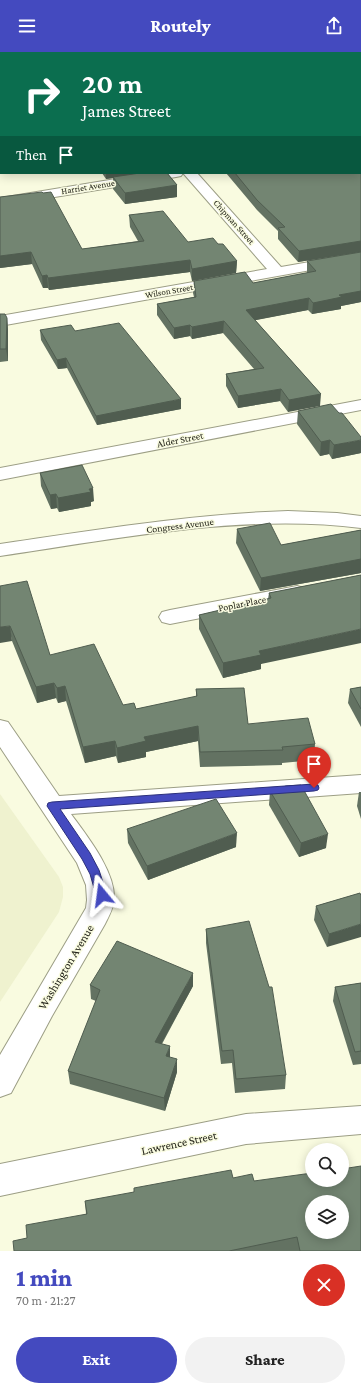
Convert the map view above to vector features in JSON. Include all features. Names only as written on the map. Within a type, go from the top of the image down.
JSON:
[{"type":"street","name":"Harriet Avenue","points":[[0,202],[170,174]]},
{"type":"street","name":"Chipman Street","points":[[191,174],[277,271]]},
{"type":"street","name":"Wilson Street","points":[[0,321],[361,257]]},
{"type":"street","name":"Alder Street","points":[[0,474],[361,405]]},
{"type":"street","name":"Congress Avenue","points":[[0,550],[240,519],[311,518],[361,522]]},
{"type":"street","name":"Poplar Place","points":[[170,617],[315,590]]},
{"type":"street","name":"Washington Avenue","points":[[0,1083],[42,1007],[96,916],[101,902],[101,889],[86,856],[3,739]]},
{"type":"street","points":[[52,806],[361,784]]},
{"type":"street","name":"Lawrence Street","points":[[0,1180],[246,1129],[361,1120]]},
{"type":"shaded area","points":[[0,794],[59,877],[63,887],[63,897],[59,912],[0,1002]]},
{"type":"building","points":[[133,174],[168,174],[177,185],[125,193],[113,177]]},
{"type":"building","points":[[236,174],[361,174],[361,241],[299,251],[278,228],[285,227],[257,200]]},
{"type":"building","points":[[51,192],[82,249],[144,241],[129,215],[163,211],[188,242],[213,238],[218,244],[223,244],[237,261],[192,269],[190,260],[48,278],[47,275],[42,276],[31,252],[0,256],[0,197]]},
{"type":"building","points":[[361,252],[361,291],[339,295],[342,297],[313,303],[309,298],[246,310],[321,394],[289,400],[281,389],[238,396],[226,374],[264,368],[224,321],[192,327],[190,325],[174,328],[157,304],[196,297],[194,281],[245,272],[253,283],[316,271],[307,261]]},
{"type":"building","points":[[0,314],[5,314],[7,318],[6,349],[0,349]]},
{"type":"building","points":[[119,323],[181,399],[96,416],[66,358],[57,360],[40,330],[71,325],[75,331]]},
{"type":"building","points":[[331,404],[339,413],[342,413],[361,437],[361,440],[334,445],[330,440],[321,442],[298,411]]},
{"type":"building","points":[[82,465],[93,488],[89,489],[91,492],[58,498],[56,494],[50,495],[40,473]]},
{"type":"building","points":[[270,523],[281,545],[361,530],[361,559],[261,578],[237,529]]},
{"type":"building","points":[[361,575],[361,629],[259,651],[261,655],[223,663],[199,615],[271,598],[269,593]]},
{"type":"building","points":[[27,581],[50,655],[94,644],[123,705],[134,703],[136,709],[197,696],[196,689],[244,688],[248,724],[308,718],[315,744],[282,747],[283,750],[200,752],[198,726],[144,737],[146,741],[117,748],[115,741],[83,747],[65,686],[57,688],[54,683],[36,687],[10,626],[0,627],[0,586]]},
{"type":"building","points":[[361,687],[361,709],[350,689]]},
{"type":"building","points":[[301,785],[328,834],[301,843],[270,791],[286,786]]},
{"type":"building","points":[[216,799],[237,833],[147,866],[127,829]]},
{"type":"building","points":[[360,893],[361,924],[329,934],[316,906]]},
{"type":"building","points":[[249,921],[269,987],[272,987],[286,1075],[236,1079],[233,1050],[222,1051],[206,929]]},
{"type":"building","points":[[117,941],[193,973],[155,1042],[170,1046],[166,1056],[177,1059],[164,1098],[68,1071],[100,990],[90,985]]},
{"type":"building","points":[[361,983],[361,1051],[355,1052],[335,987]]},
{"type":"building","points":[[361,1166],[361,1251],[300,1251],[297,1237],[229,1251],[14,1251],[13,1241],[27,1238],[26,1225],[87,1214],[85,1201],[134,1192],[134,1188],[231,1170],[233,1178],[252,1174],[254,1181],[305,1174],[305,1187],[349,1187],[349,1168]]},
{"type":"route","points":[[102,895],[95,873],[86,856],[52,806],[314,788]]}]
